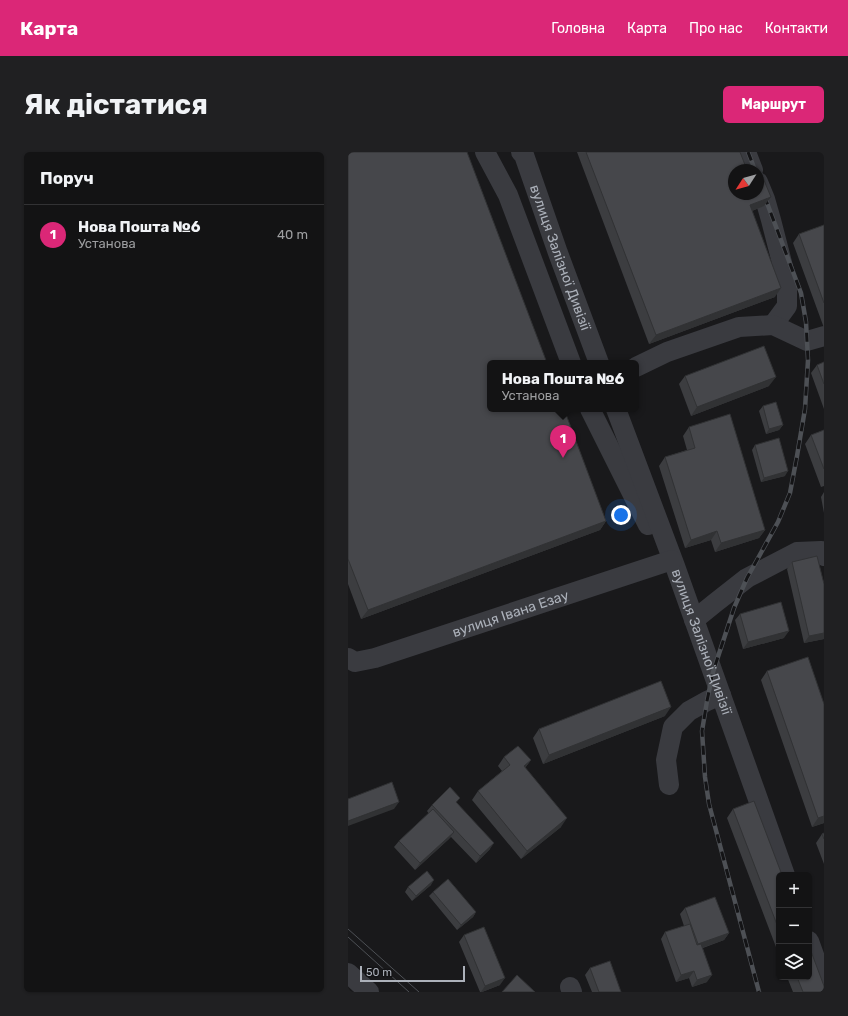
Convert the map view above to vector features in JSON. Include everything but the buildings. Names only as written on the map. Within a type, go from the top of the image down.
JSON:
[{"type":"street","points":[[485,152],[508,195],[570,360]]},
{"type":"street","name":"вулиця Залізної Дивізії","points":[[521,152],[524,155],[558,253],[598,360]]},
{"type":"street","points":[[746,152],[751,164]]},
{"type":"street","points":[[764,197],[787,282],[787,306],[773,325]]},
{"type":"street","points":[[639,366],[667,352],[739,327],[773,325],[807,341],[824,336]]},
{"type":"street","points":[[591,412],[657,545],[668,561]]},
{"type":"street","name":"вулиця Залізної Дивізії","points":[[617,412],[668,561],[694,620],[784,872]]},
{"type":"street","points":[[694,620],[747,578],[797,552],[821,551],[824,556]]},
{"type":"street","name":"вулиця Івана Езау","points":[[350,662],[375,658],[668,561]]},
{"type":"street","points":[[669,785],[666,760],[673,727],[689,711],[721,695]]},
{"type":"street","points":[[810,944],[824,983]]},
{"type":"street","points":[[348,973],[370,992]]},
{"type":"tram line","points":[[348,929],[419,992]]},
{"type":"tram line","points":[[348,937],[409,992]]},
{"type":"railway","points":[[748,152],[753,164]]},
{"type":"railway","points":[[759,992],[709,804],[705,777],[702,731],[713,672],[734,608],[747,578],[778,522],[790,493],[805,409],[808,360],[806,322],[801,293],[764,195]]},
{"type":"place","name":"Нова Пошта №6","points":[[563,458]]}]
